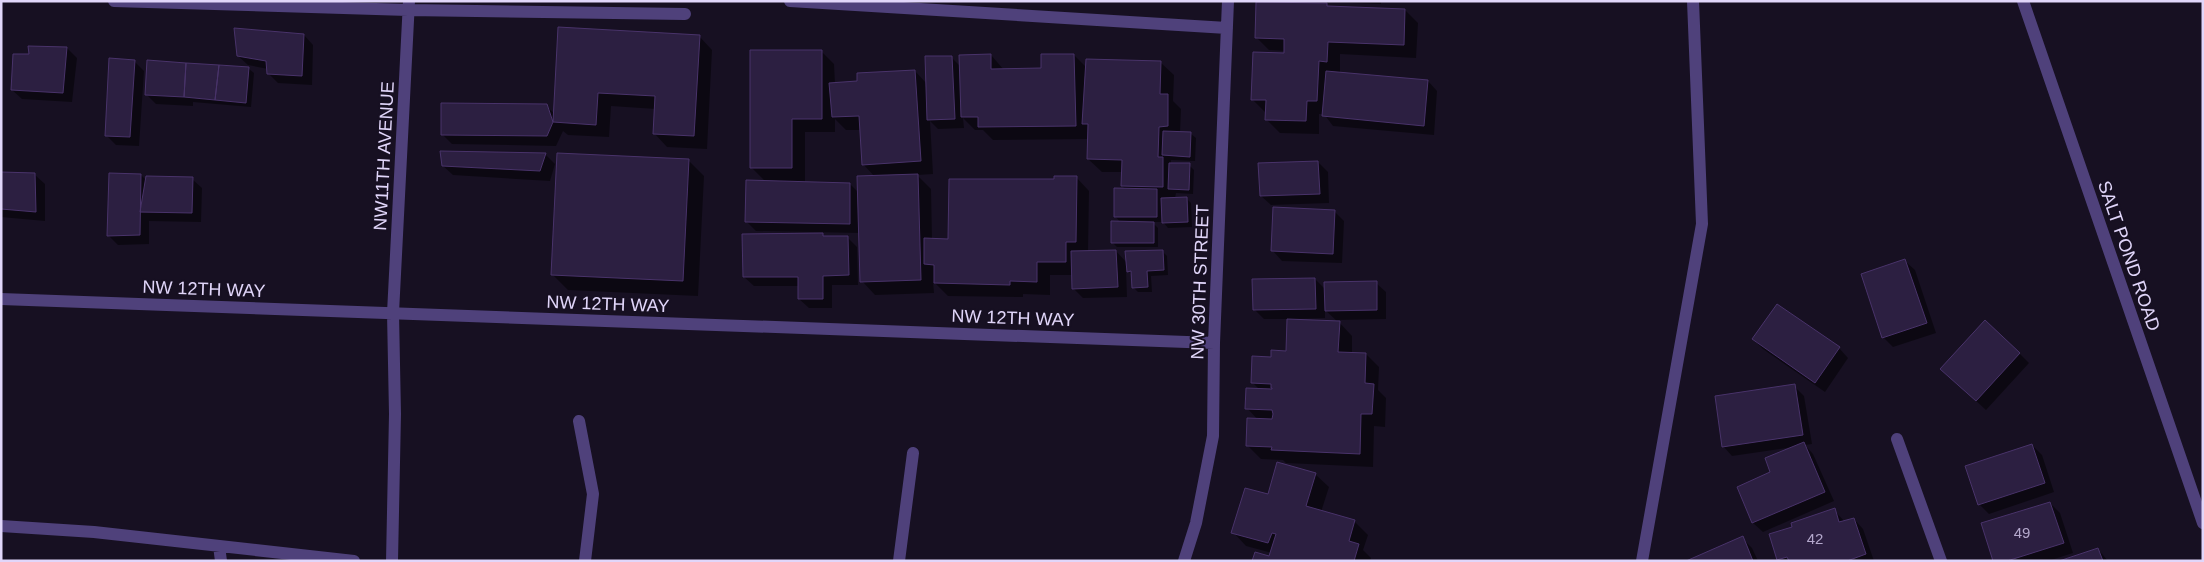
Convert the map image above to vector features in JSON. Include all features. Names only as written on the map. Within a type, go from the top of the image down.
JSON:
[{"type":"street","points":[[114,1],[409,6],[685,14]]},
{"type":"street","points":[[790,1],[1227,28]]},
{"type":"street","name":"NW 30TH STREET","points":[[1184,561],[1196,523],[1213,436],[1214,343],[1228,1]]},
{"type":"street","points":[[1642,561],[1702,224],[1693,1]]},
{"type":"street","name":"SALT POND ROAD","points":[[2023,1],[2203,523]]},
{"type":"street","name":"NW11TH AVENUE","points":[[392,561],[395,414],[393,313],[409,6]]},
{"type":"street","name":"NW 12TH WAY","points":[[1,299],[1214,343]]},
{"type":"street","points":[[579,421],[593,494],[585,561]]},
{"type":"street","points":[[1897,439],[1941,561]]},
{"type":"street","points":[[899,561],[913,453]]},
{"type":"street","points":[[1,526],[94,532],[354,561]]},
{"type":"street","points":[[219,546],[221,561]]},
{"type":"building","points":[[1256,2],[1327,3],[1327,6],[1405,9],[1404,45],[1328,42],[1327,62],[1319,61],[1317,101],[1307,101],[1306,121],[1265,120],[1266,100],[1251,100],[1253,52],[1284,53],[1284,39],[1255,38]]},
{"type":"building","points":[[558,27],[700,35],[694,136],[653,134],[655,96],[598,93],[596,125],[553,122]]},
{"type":"building","points":[[234,28],[304,34],[302,76],[267,74],[266,61],[237,56]]},
{"type":"building","points":[[28,46],[67,47],[63,93],[11,90],[13,54],[29,54]]},
{"type":"building","points":[[750,50],[822,50],[822,119],[792,119],[792,168],[750,168]]},
{"type":"building","points":[[991,54],[991,69],[1041,68],[1041,54],[1074,54],[1076,126],[978,127],[978,117],[961,117],[959,55]]},
{"type":"building","points":[[925,56],[952,56],[955,119],[927,120]]},
{"type":"building","points":[[109,58],[135,60],[130,137],[105,136]]},
{"type":"building","points":[[1086,59],[1161,61],[1160,94],[1168,94],[1168,126],[1159,127],[1158,157],[1163,157],[1163,187],[1121,186],[1122,160],[1087,159],[1088,124],[1082,124]]},
{"type":"building","points":[[147,60],[186,63],[184,97],[145,95]]},
{"type":"building","points":[[186,63],[219,65],[215,100],[184,97]]},
{"type":"building","points":[[219,65],[249,67],[246,103],[215,100]]},
{"type":"building","points":[[915,70],[921,161],[862,165],[859,116],[832,117],[829,83],[857,81],[857,73]]},
{"type":"building","points":[[1326,71],[1428,80],[1424,126],[1322,116]]},
{"type":"building","points":[[441,103],[547,104],[553,122],[547,136],[441,135]]},
{"type":"building","points":[[1163,131],[1191,132],[1190,157],[1162,155]]},
{"type":"building","points":[[440,151],[546,153],[540,171],[442,166]]},
{"type":"building","points":[[557,153],[689,159],[683,281],[551,275]]},
{"type":"building","points":[[1318,161],[1320,194],[1260,196],[1258,163]]},
{"type":"building","points":[[1169,163],[1190,163],[1189,190],[1168,189]]},
{"type":"building","points":[[1,172],[35,173],[36,212],[1,209]]},
{"type":"building","points":[[109,173],[141,174],[140,235],[107,236]]},
{"type":"building","points":[[918,174],[921,280],[860,282],[857,176]]},
{"type":"building","points":[[146,176],[193,177],[192,213],[140,212]]},
{"type":"building","points":[[1054,176],[1077,176],[1076,242],[1066,242],[1066,262],[1037,262],[1037,282],[1010,281],[1010,285],[934,283],[934,265],[924,264],[924,238],[948,239],[949,179],[1054,179]]},
{"type":"building","points":[[746,180],[850,183],[850,224],[745,222]]},
{"type":"building","points":[[1114,188],[1157,189],[1157,217],[1114,217]]},
{"type":"building","points":[[1187,197],[1188,222],[1162,223],[1161,198]]},
{"type":"building","points":[[1273,207],[1335,210],[1333,254],[1271,251]]},
{"type":"building","points":[[1111,221],[1154,222],[1154,243],[1111,243]]},
{"type":"building","points":[[823,233],[823,236],[848,236],[849,275],[823,276],[823,299],[798,299],[798,277],[743,277],[742,234]]},
{"type":"building","points":[[1116,250],[1118,287],[1072,289],[1071,251]]},
{"type":"building","points":[[1163,250],[1164,270],[1147,271],[1148,287],[1132,288],[1131,271],[1127,272],[1125,251]]},
{"type":"building","points":[[1905,259],[1927,323],[1882,338],[1861,274]]},
{"type":"building","points":[[1315,278],[1316,309],[1253,310],[1252,279]]},
{"type":"building","points":[[1377,281],[1377,310],[1325,311],[1324,282]]},
{"type":"building","points":[[1777,304],[1840,347],[1815,383],[1752,339]]},
{"type":"building","points":[[1287,319],[1340,321],[1338,352],[1366,353],[1365,383],[1374,384],[1372,414],[1361,414],[1360,454],[1271,450],[1272,447],[1246,446],[1247,418],[1272,419],[1273,414],[1272,410],[1245,409],[1246,388],[1272,389],[1271,384],[1251,383],[1252,356],[1271,357],[1271,350],[1286,351]]},
{"type":"building","points":[[1985,320],[2020,353],[1976,401],[1940,369]]},
{"type":"building","points":[[1795,384],[1803,435],[1722,447],[1715,396]]},
{"type":"building","points":[[1804,442],[1825,492],[1752,523],[1737,487],[1770,472],[1765,458]]},
{"type":"building","points":[[2032,444],[2045,483],[1978,505],[1965,466]]},
{"type":"building","points":[[1277,462],[1316,473],[1306,506],[1355,520],[1349,541],[1359,544],[1354,561],[1252,561],[1255,552],[1269,556],[1276,534],[1272,533],[1268,543],[1231,533],[1245,488],[1268,494]]},
{"type":"building","points":[[2050,502],[2064,543],[2007,561],[1993,561],[1981,523]]},
{"type":"building","points":[[1835,508],[1839,522],[1854,518],[1866,554],[1847,561],[1789,561],[1787,557],[1777,560],[1769,534],[1792,527],[1791,523]]},
{"type":"building","points":[[1743,536],[1753,561],[1686,561]]},
{"type":"building","points":[[2098,548],[2103,561],[2059,561]]}]
